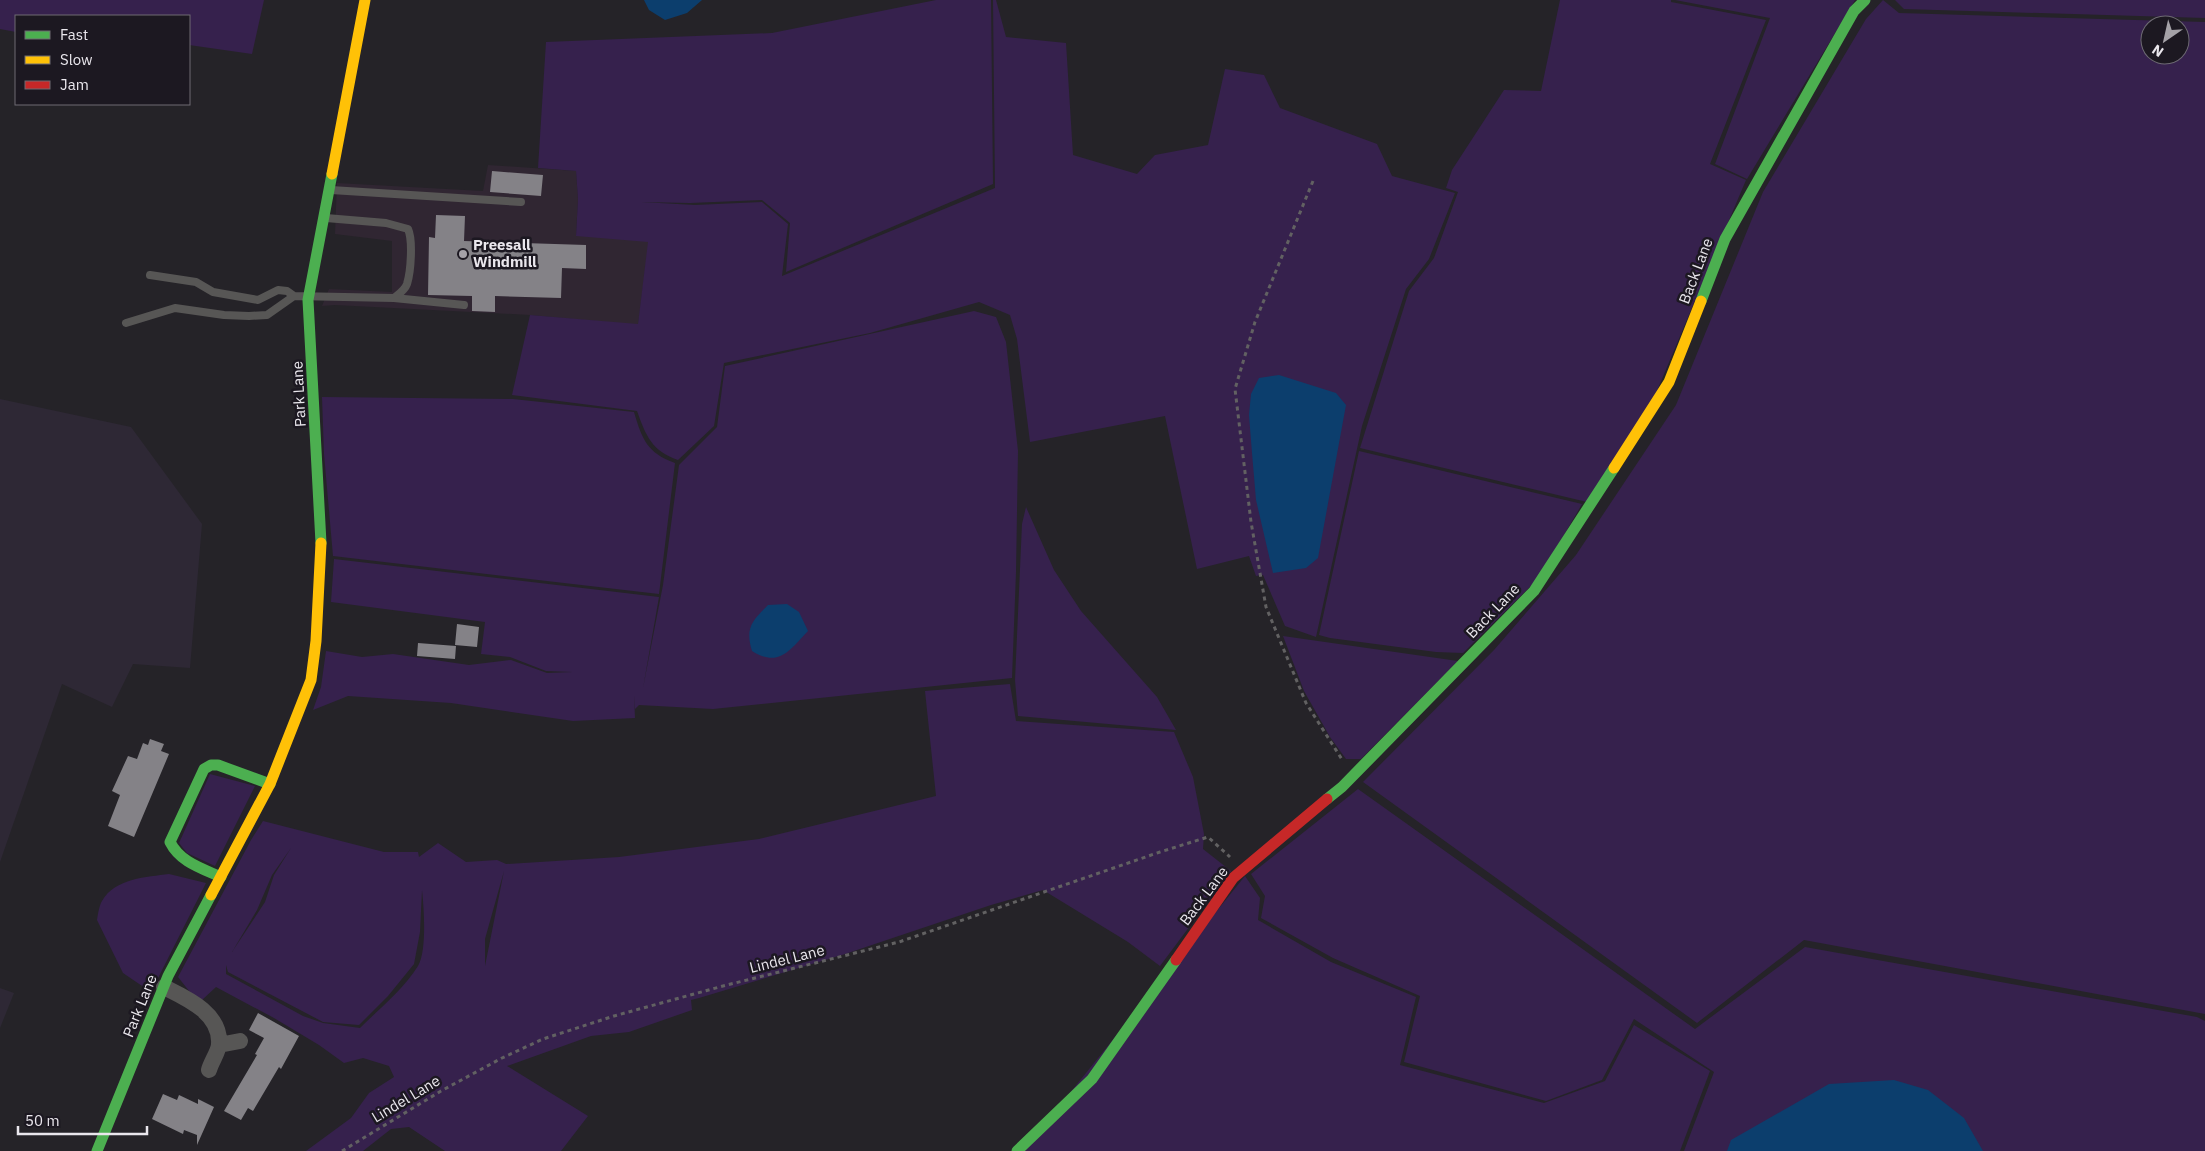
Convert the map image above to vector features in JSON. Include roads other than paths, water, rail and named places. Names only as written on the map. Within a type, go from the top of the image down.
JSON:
[{"type":"street","name":"Park Lane","points":[[97,1151],[164,986],[270,784],[311,680],[316,640],[321,535],[309,296],[365,0]]},
{"type":"street","name":"Back Lane","points":[[1017,1151],[1092,1079],[1232,878],[1353,776],[1534,591],[1669,382],[1725,238],[1854,11],[1866,0]]},
{"type":"street","points":[[221,877],[183,858],[173,849],[170,842],[204,769],[211,765],[218,765],[270,784]]},
{"type":"street","points":[[164,986],[194,1002],[204,1010],[217,1032],[219,1045],[209,1070]]},
{"type":"street","points":[[219,1045],[240,1041]]},
{"type":"lane","points":[[329,190],[521,202]]},
{"type":"lane","points":[[324,218],[386,223],[408,229],[412,237],[407,284],[403,291],[394,298]]},
{"type":"lane","points":[[150,275],[196,282],[213,292],[258,300],[278,290],[286,291],[294,296],[394,298],[464,305]]},
{"type":"lane","points":[[126,323],[175,308],[249,316],[267,315],[294,296]]},
{"type":"water","points":[[644,0],[702,0],[687,13],[665,20],[649,10]]},
{"type":"water","points":[[1279,375],[1336,393],[1346,405],[1318,558],[1306,568],[1273,573],[1256,500],[1249,415],[1251,394],[1259,378]]},
{"type":"water","points":[[787,604],[799,612],[808,631],[795,645],[777,657],[761,656],[752,651],[749,636],[751,625],[768,605]]},
{"type":"water","points":[[1894,1080],[1928,1090],[1964,1118],[1983,1151],[1727,1151],[1731,1140],[1829,1084]]},
{"type":"place","name":"Preesall Windmill","points":[[463,254]]}]
